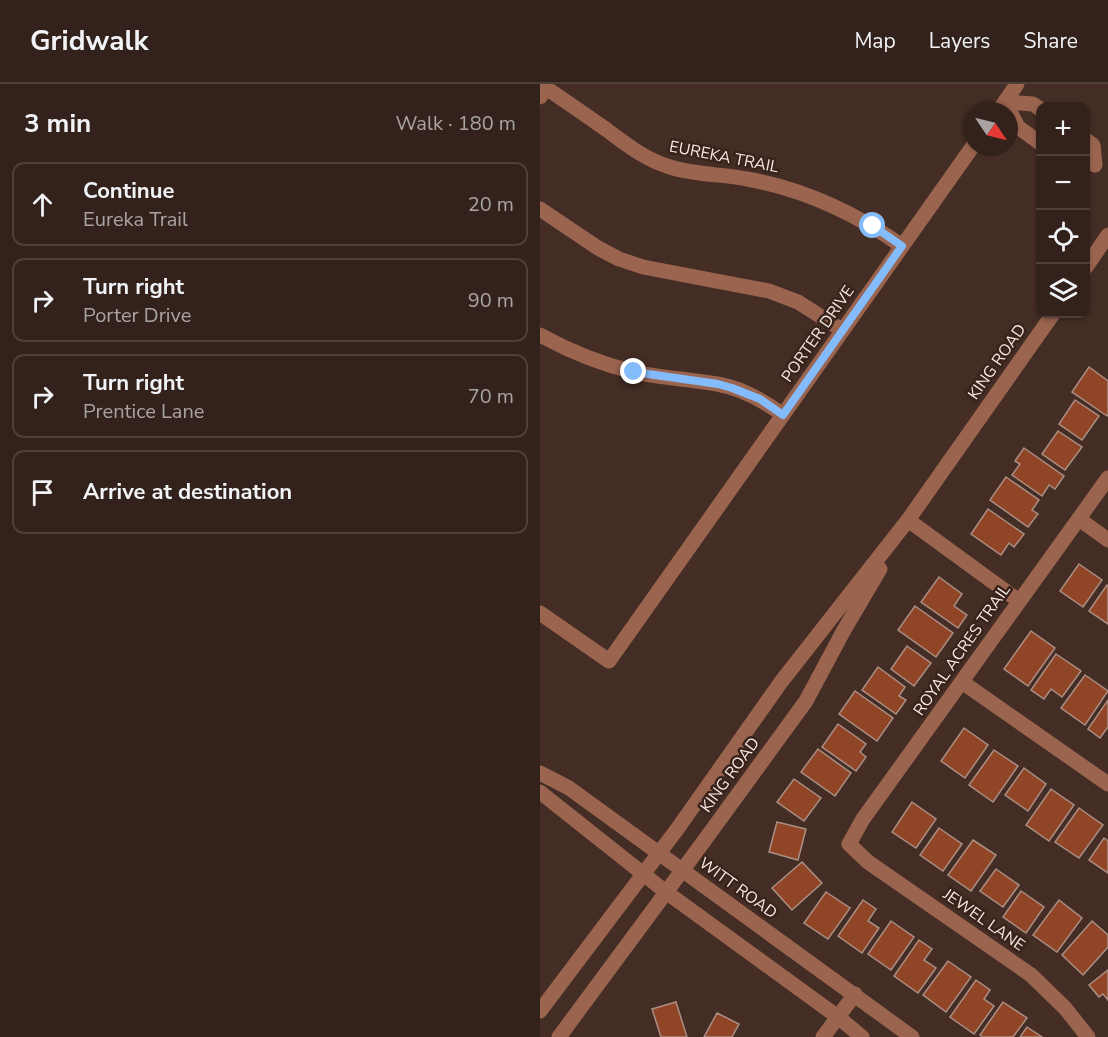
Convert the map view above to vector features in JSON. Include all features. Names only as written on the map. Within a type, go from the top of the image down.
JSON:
[{"type":"street","points":[[1004,102],[1017,84]]},
{"type":"street","name":"EUREKA TRAIL","points":[[543,92],[657,162],[684,171],[746,178],[812,196],[853,214],[902,246]]},
{"type":"street","points":[[1018,105],[1036,106]]},
{"type":"street","points":[[1018,128],[1036,140]]},
{"type":"street","points":[[1090,143],[1092,145],[1090,166],[1108,174]]},
{"type":"street","name":"PORTER DRIVE","points":[[540,613],[609,662],[966,156]]},
{"type":"street","points":[[540,209],[598,249],[619,259],[643,267],[768,291],[798,302],[842,330]]},
{"type":"street","points":[[1088,264],[1108,235]]},
{"type":"street","name":"KING ROAD","points":[[540,1011],[644,874],[781,682],[908,520],[1050,318]]},
{"type":"street","points":[[540,335],[571,351],[613,366],[645,374],[732,388],[760,399],[783,415]]},
{"type":"street","name":"ROYAL ACRES TRAIL","points":[[849,844],[863,819],[1108,478]]},
{"type":"street","points":[[1079,519],[1108,540]]},
{"type":"street","points":[[908,520],[1019,601]]},
{"type":"street","name":"KING ROAD","points":[[558,1037],[806,701],[908,520]]},
{"type":"street","points":[[962,682],[1108,784]]},
{"type":"street","name":"WITT ROAD","points":[[540,773],[569,788],[912,1037]]},
{"type":"street","points":[[540,792],[666,892],[838,1017],[862,1037]]},
{"type":"street","name":"JEWEL LANE","points":[[849,844],[868,862],[1031,975],[1065,1008],[1088,1037]]},
{"type":"street","points":[[823,1037],[855,994]]},
{"type":"building","points":[[1089,367],[1108,381],[1107,416],[1072,392]]},
{"type":"building","points":[[1075,400],[1099,416],[1082,440],[1059,424]]},
{"type":"building","points":[[1058,431],[1082,447],[1065,470],[1042,454]]},
{"type":"building","points":[[1024,448],[1064,476],[1055,489],[1049,485],[1042,496],[1012,475],[1020,464],[1015,461]]},
{"type":"building","points":[[1006,477],[1039,500],[1032,510],[1038,514],[1028,527],[990,500]]},
{"type":"building","points":[[988,509],[1024,534],[1014,547],[1009,543],[1001,555],[971,534]]},
{"type":"building","points":[[1079,564],[1102,580],[1083,607],[1060,591]]},
{"type":"building","points":[[939,577],[962,594],[954,606],[967,615],[958,628],[921,602]]},
{"type":"building","points":[[1108,586],[1108,624],[1089,611]]},
{"type":"building","points":[[915,606],[953,633],[936,657],[898,630]]},
{"type":"building","points":[[1031,631],[1055,648],[1028,686],[1004,669]]},
{"type":"building","points":[[907,646],[931,663],[914,686],[891,669]]},
{"type":"building","points":[[1056,654],[1081,671],[1062,697],[1051,689],[1044,699],[1031,690]]},
{"type":"building","points":[[878,667],[905,687],[899,696],[906,700],[896,714],[862,690]]},
{"type":"building","points":[[1085,675],[1108,691],[1085,725],[1061,708]]},
{"type":"building","points":[[855,691],[893,718],[877,741],[839,714]]},
{"type":"building","points":[[1108,700],[1108,727],[1100,738],[1088,729]]},
{"type":"building","points":[[838,724],[866,744],[860,752],[866,757],[856,771],[822,747]]},
{"type":"building","points":[[964,728],[988,745],[965,778],[941,761]]},
{"type":"building","points":[[818,749],[851,773],[835,796],[801,772]]},
{"type":"building","points":[[994,750],[1018,766],[993,802],[969,785]]},
{"type":"building","points":[[1024,768],[1046,784],[1028,811],[1005,795]]},
{"type":"building","points":[[794,779],[821,798],[804,821],[777,802]]},
{"type":"building","points":[[1051,789],[1074,805],[1049,841],[1026,825]]},
{"type":"building","points":[[912,802],[936,819],[916,848],[892,832]]},
{"type":"building","points":[[1079,808],[1103,825],[1079,858],[1055,842]]},
{"type":"building","points":[[777,822],[806,829],[798,860],[769,852]]},
{"type":"building","points":[[939,828],[962,844],[943,871],[920,855]]},
{"type":"building","points":[[1104,838],[1108,841],[1108,873],[1089,860]]},
{"type":"building","points":[[973,840],[996,855],[971,891],[948,875]]},
{"type":"building","points":[[802,862],[822,883],[792,910],[772,888]]},
{"type":"building","points":[[996,869],[1019,885],[1003,907],[980,891]]},
{"type":"building","points":[[1021,891],[1044,907],[1026,933],[1003,917]]},
{"type":"building","points":[[826,892],[850,908],[828,939],[804,923]]},
{"type":"building","points":[[863,900],[876,909],[868,921],[879,928],[862,953],[838,936]]},
{"type":"building","points":[[1059,900],[1082,918],[1057,952],[1033,935]]},
{"type":"building","points":[[891,921],[914,937],[891,970],[868,954]]},
{"type":"building","points":[[1092,921],[1108,935],[1108,947],[1083,975],[1062,955]]},
{"type":"building","points":[[919,940],[932,949],[924,960],[936,968],[918,993],[894,976]]},
{"type":"building","points":[[948,961],[971,977],[946,1012],[923,995]]},
{"type":"building","points":[[1108,970],[1108,1000],[1103,994],[1099,997],[1089,985]]},
{"type":"building","points":[[976,980],[990,990],[984,999],[994,1006],[974,1034],[950,1017]]},
{"type":"building","points":[[676,1002],[687,1037],[661,1037],[652,1009]]},
{"type":"building","points":[[1003,1002],[1027,1018],[1013,1037],[983,1037],[980,1035]]},
{"type":"building","points":[[717,1013],[739,1024],[732,1037],[704,1037]]},
{"type":"building","points":[[1027,1027],[1042,1037],[1020,1037]]},
{"type":"route","points":[[634,372],[732,388],[760,399],[783,415],[902,246],[873,226]]}]
